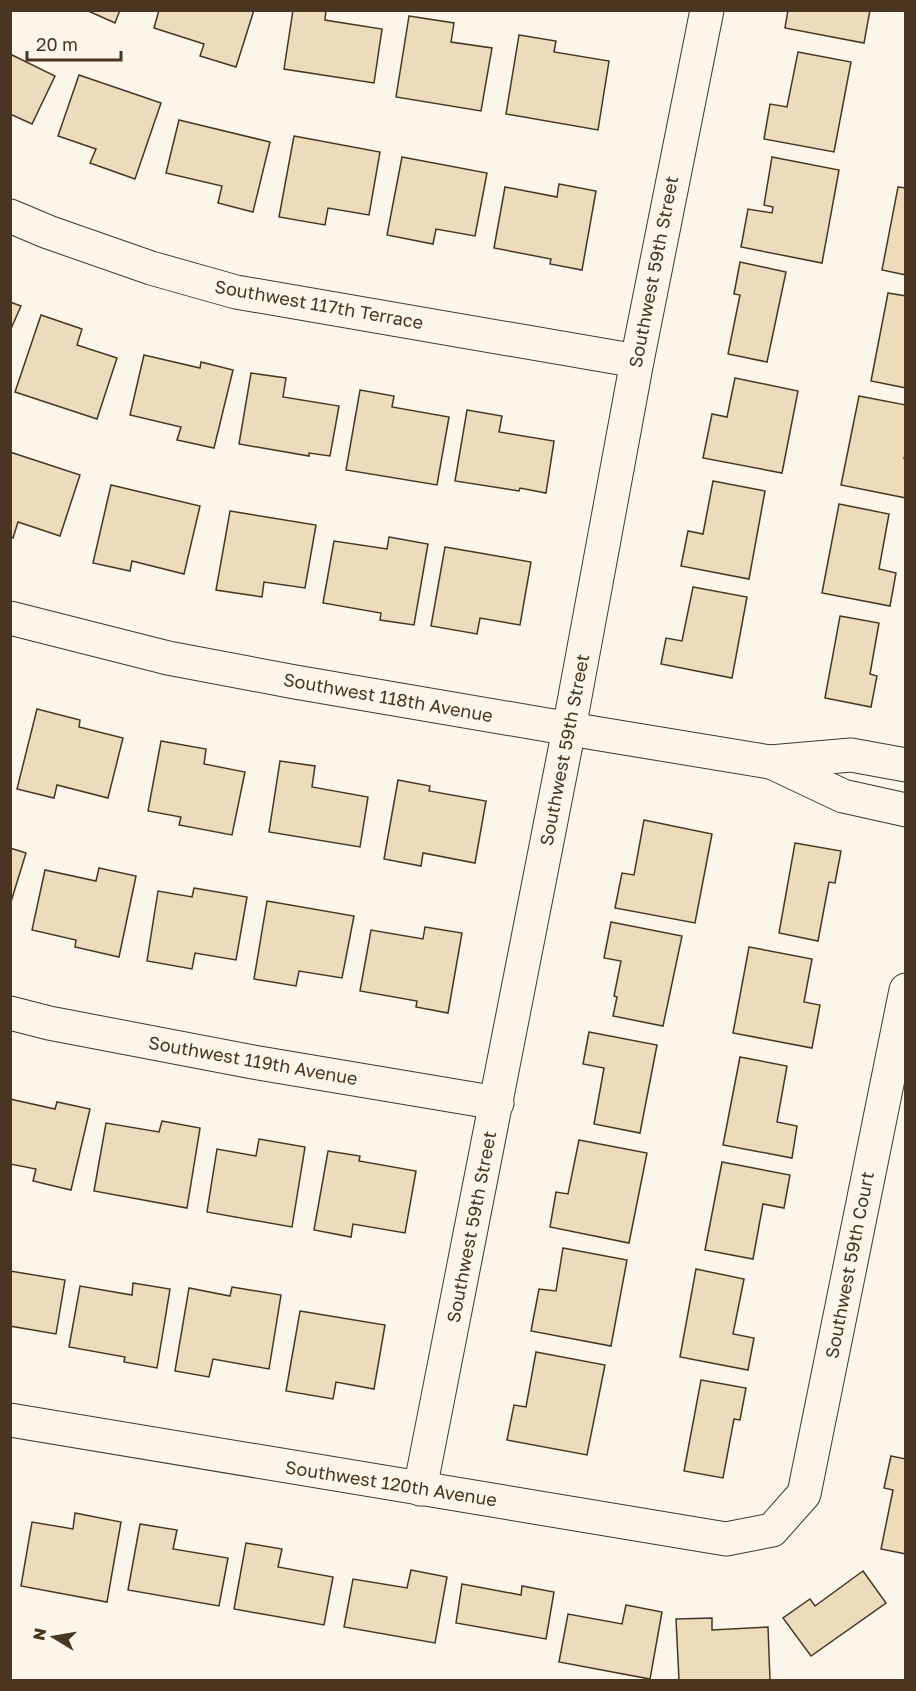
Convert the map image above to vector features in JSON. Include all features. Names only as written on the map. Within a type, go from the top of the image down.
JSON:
[{"type":"street","name":"Southwest 59th Street","points":[[420,1489],[569,729],[637,361],[707,10]]},
{"type":"street","name":"Southwest 117th Terrace","points":[[10,216],[48,232],[151,268],[236,292],[637,361]]},
{"type":"street","name":"Southwest 118th Avenue","points":[[10,618],[168,658],[295,682],[770,762],[851,755],[906,765]]},
{"type":"street","name":"Southwest 118th Avenue","points":[[770,762],[843,796],[906,810]]},
{"type":"street","name":"Southwest 59th Court","points":[[772,1530],[804,1494],[906,990]]},
{"type":"street","name":"Southwest 119th Avenue","points":[[10,1013],[50,1023],[253,1062],[496,1103]]},
{"type":"street","name":"Southwest 120th Avenue","points":[[10,1420],[726,1539],[772,1530]]},
{"type":"building","points":[[86,10],[120,10],[115,23]]},
{"type":"building","points":[[159,10],[254,10],[236,67],[200,56],[204,44],[154,28]]},
{"type":"building","points":[[293,10],[326,10],[325,20],[382,29],[374,83],[284,69]]},
{"type":"building","points":[[788,10],[870,10],[864,43],[785,28]]},
{"type":"building","points":[[409,16],[454,23],[451,42],[492,48],[481,111],[396,97]]},
{"type":"building","points":[[519,35],[556,41],[554,52],[609,61],[598,130],[506,114]]},
{"type":"building","points":[[798,52],[851,62],[834,152],[764,139],[770,104],[787,107]]},
{"type":"building","points":[[10,54],[55,76],[32,124],[10,114]]},
{"type":"building","points":[[79,75],[161,103],[135,179],[90,163],[96,149],[58,136]]},
{"type":"building","points":[[179,120],[270,142],[253,212],[218,203],[222,186],[166,173]]},
{"type":"building","points":[[294,136],[380,152],[369,215],[328,208],[325,225],[279,217]]},
{"type":"building","points":[[402,157],[487,173],[475,236],[436,229],[433,244],[387,235]]},
{"type":"building","points":[[772,157],[839,170],[822,263],[741,247],[748,209],[772,213],[773,207],[764,205]]},
{"type":"building","points":[[559,184],[596,191],[582,270],[550,264],[551,259],[494,248],[505,187],[557,197]]},
{"type":"building","points":[[898,187],[906,188],[906,275],[882,270]]},
{"type":"building","points":[[740,262],[786,272],[767,362],[728,354],[740,295],[734,294]]},
{"type":"building","points":[[888,293],[906,296],[906,388],[871,381]]},
{"type":"building","points":[[10,302],[21,306],[10,331]]},
{"type":"building","points":[[41,315],[82,329],[77,345],[117,358],[97,419],[15,392]]},
{"type":"building","points":[[144,355],[200,368],[201,362],[233,370],[214,448],[177,440],[181,427],[130,415]]},
{"type":"building","points":[[251,373],[286,378],[283,397],[339,406],[330,456],[309,453],[309,456],[239,444]]},
{"type":"building","points":[[735,378],[798,391],[782,473],[703,458],[712,414],[727,417]]},
{"type":"building","points":[[360,390],[394,396],[392,407],[449,417],[437,485],[346,470]]},
{"type":"building","points":[[859,396],[906,405],[906,454],[904,458],[906,458],[906,498],[841,485]]},
{"type":"building","points":[[467,410],[502,416],[499,432],[554,441],[546,493],[455,481]]},
{"type":"building","points":[[10,452],[80,475],[60,536],[18,522],[13,538],[10,537]]},
{"type":"building","points":[[713,481],[765,491],[749,579],[681,566],[688,531],[703,534]]},
{"type":"building","points":[[111,485],[200,506],[184,574],[132,561],[130,571],[93,563]]},
{"type":"building","points":[[839,504],[889,514],[879,569],[896,573],[890,606],[822,593]]},
{"type":"building","points":[[230,511],[316,525],[305,588],[264,582],[262,597],[216,590]]},
{"type":"building","points":[[389,537],[428,544],[414,625],[380,620],[381,613],[323,603],[334,541],[387,549]]},
{"type":"building","points":[[445,547],[531,562],[520,625],[480,618],[477,634],[431,626]]},
{"type":"building","points":[[693,587],[747,597],[732,678],[661,664],[666,638],[682,641]]},
{"type":"building","points":[[840,616],[879,623],[870,674],[877,676],[871,707],[825,698]]},
{"type":"building","points":[[37,709],[80,720],[79,727],[123,738],[108,798],[57,785],[54,798],[17,789]]},
{"type":"building","points":[[161,741],[206,749],[204,764],[245,772],[232,835],[179,825],[181,817],[148,811]]},
{"type":"building","points":[[280,761],[315,766],[312,787],[368,797],[360,847],[269,832]]},
{"type":"building","points":[[398,780],[430,786],[429,791],[486,801],[475,863],[423,853],[421,866],[384,859]]},
{"type":"building","points":[[644,820],[712,834],[695,923],[615,908],[622,873],[634,875]]},
{"type":"building","points":[[795,843],[841,851],[835,883],[829,882],[818,941],[779,933]]},
{"type":"building","points":[[10,848],[26,853],[10,905]]},
{"type":"building","points":[[99,868],[136,876],[119,957],[75,947],[76,940],[32,930],[45,870],[96,881]]},
{"type":"building","points":[[194,888],[247,897],[236,960],[195,953],[192,969],[147,961],[158,891],[192,897]]},
{"type":"building","points":[[267,901],[354,916],[342,978],[299,971],[296,986],[254,979]]},
{"type":"building","points":[[611,922],[682,936],[663,1026],[613,1016],[617,997],[614,996],[621,961],[604,958]]},
{"type":"building","points":[[425,927],[462,933],[448,1013],[416,1007],[417,1001],[360,991],[371,930],[423,939]]},
{"type":"building","points":[[749,947],[812,959],[804,1002],[820,1005],[812,1048],[733,1033]]},
{"type":"building","points":[[589,1032],[657,1045],[640,1133],[594,1124],[604,1068],[583,1064]]},
{"type":"building","points":[[740,1057],[787,1066],[777,1122],[797,1126],[792,1158],[723,1145]]},
{"type":"building","points":[[10,1099],[55,1109],[57,1102],[90,1109],[71,1190],[33,1181],[36,1169],[10,1164]]},
{"type":"building","points":[[162,1121],[200,1128],[187,1208],[94,1191],[106,1123],[159,1132]]},
{"type":"building","points":[[259,1139],[305,1147],[292,1227],[207,1212],[217,1149],[256,1156]]},
{"type":"building","points":[[579,1140],[647,1153],[629,1243],[550,1227],[556,1192],[568,1194]]},
{"type":"building","points":[[328,1151],[360,1156],[359,1161],[416,1171],[405,1233],[353,1224],[351,1237],[314,1230]]},
{"type":"building","points":[[722,1162],[790,1175],[784,1208],[763,1204],[753,1259],[705,1250]]},
{"type":"building","points":[[563,1248],[627,1260],[611,1346],[531,1331],[539,1289],[556,1291]]},
{"type":"building","points":[[696,1269],[744,1279],[733,1334],[754,1338],[748,1370],[680,1357]]},
{"type":"building","points":[[10,1271],[65,1280],[56,1334],[10,1326]]},
{"type":"building","points":[[133,1283],[170,1289],[157,1368],[124,1362],[125,1357],[69,1347],[80,1286],[132,1295]]},
{"type":"building","points":[[232,1287],[281,1295],[269,1369],[213,1359],[209,1377],[175,1371],[189,1288],[230,1296]]},
{"type":"building","points":[[300,1311],[385,1325],[374,1389],[336,1382],[333,1399],[286,1391]]},
{"type":"building","points":[[536,1352],[605,1365],[587,1455],[507,1440],[514,1405],[526,1407]]},
{"type":"building","points":[[701,1380],[746,1388],[740,1420],[734,1419],[723,1478],[684,1471]]},
{"type":"building","points":[[891,1456],[906,1459],[906,1554],[881,1549],[893,1490],[884,1488]]},
{"type":"building","points":[[75,1513],[121,1522],[107,1602],[21,1586],[32,1522],[73,1529]]},
{"type":"building","points":[[140,1524],[177,1530],[173,1549],[228,1558],[219,1606],[128,1590]]},
{"type":"building","points":[[246,1543],[282,1549],[278,1567],[333,1577],[324,1625],[234,1609]]},
{"type":"building","points":[[411,1570],[447,1577],[435,1643],[344,1627],[353,1579],[407,1588]]},
{"type":"building","points":[[863,1571],[886,1603],[811,1656],[783,1618],[810,1599],[815,1606]]},
{"type":"building","points":[[462,1584],[521,1595],[522,1586],[554,1592],[546,1639],[456,1623]]},
{"type":"building","points":[[626,1605],[662,1612],[650,1679],[559,1662],[568,1614],[622,1624]]},
{"type":"building","points":[[712,1618],[712,1630],[768,1627],[770,1680],[679,1680],[676,1619]]}]
